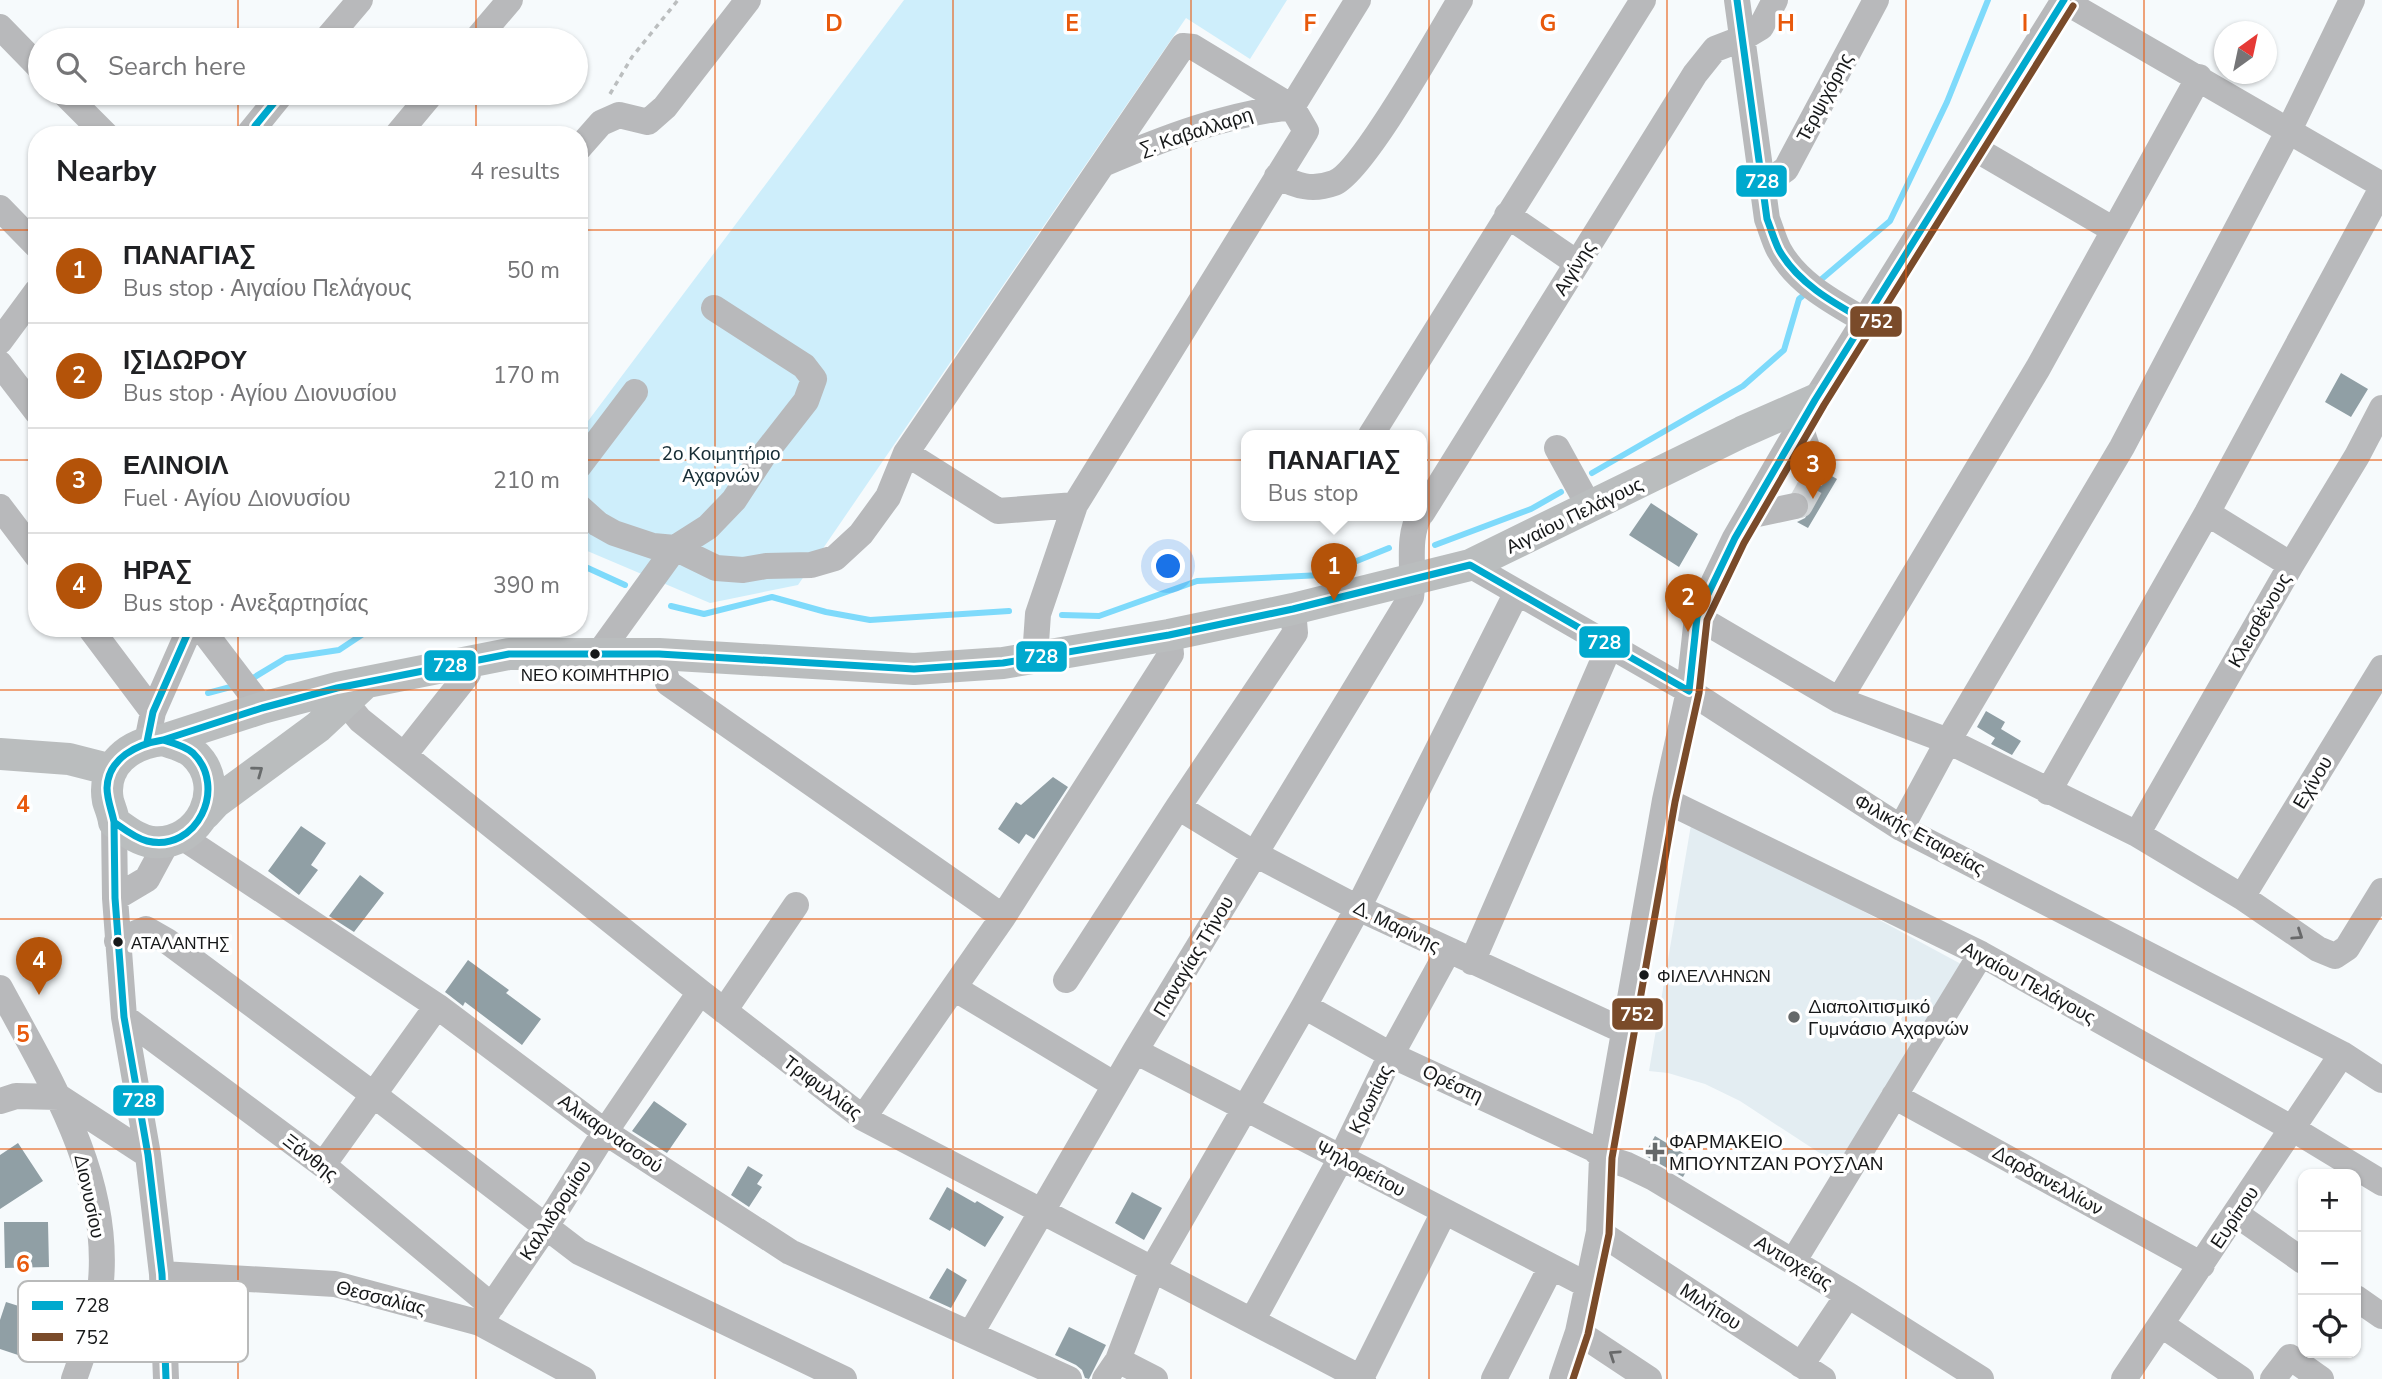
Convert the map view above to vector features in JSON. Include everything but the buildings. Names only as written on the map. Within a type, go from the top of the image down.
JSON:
[{"type":"main road","name":"Αιγαίου Πελάγους","points":[[154,731],[262,708],[356,692],[465,662],[509,654],[659,654],[914,669],[1003,663],[1169,635],[1293,609],[1470,565],[1742,432],[1808,413]]},
{"type":"main road","points":[[205,814],[210,798],[209,782],[203,765],[193,753],[154,731],[120,757],[112,770],[108,800],[114,822],[135,837],[150,842],[174,840],[195,827],[216,802],[318,727],[356,692]]},
{"type":"main road","points":[[3,750],[69,759],[112,770]]},
{"type":"street","points":[[336,28],[359,0]]},
{"type":"street","points":[[486,28],[510,0]]},
{"type":"street","points":[[588,137],[601,122],[619,115],[648,122],[665,107],[748,0]]},
{"type":"street","points":[[1292,107],[1358,0]]},
{"type":"street","points":[[1277,176],[1301,188],[1336,183],[1364,155],[1460,0]]},
{"type":"street","points":[[1374,430],[1643,0]]},
{"type":"street","points":[[1737,0],[1768,219],[1779,250],[1797,275],[1864,320]]},
{"type":"street","name":"Αιγίνης","points":[[1427,504],[1695,74],[1715,49],[1741,39],[1761,27],[1775,0]]},
{"type":"street","name":"Τερψιχόρης","points":[[1763,185],[1786,169],[1876,0]]},
{"type":"street","points":[[1562,1379],[1578,1332],[1599,1232],[1602,1157],[1665,800],[1689,691],[1698,617],[1748,516],[1808,413],[2064,0],[2382,186],[2207,513],[2048,792]]},
{"type":"street","points":[[1901,828],[1948,741],[2122,447],[2289,130],[2352,0]]},
{"type":"street","points":[[0,27],[28,56]]},
{"type":"street","points":[[588,515],[614,533],[653,546],[675,548],[716,568],[743,570],[766,566],[811,565],[835,558],[861,534],[888,497],[906,453],[1183,46],[1193,47],[1292,107],[1306,131],[1075,505],[1038,614],[1035,657]]},
{"type":"street","points":[[1839,700],[2038,368],[2199,78]]},
{"type":"street","points":[[76,105],[97,126]]},
{"type":"street","points":[[260,126],[274,105]]},
{"type":"street","points":[[404,126],[422,105]]},
{"type":"street","name":"Σ. Καβαλλαρη","points":[[1103,164],[1150,144],[1239,115],[1292,107]]},
{"type":"street","points":[[1974,148],[2115,230]]},
{"type":"street","points":[[0,208],[28,237]]},
{"type":"street","points":[[1507,215],[1577,263]]},
{"type":"street","points":[[0,341],[28,303]]},
{"type":"street","points":[[599,653],[675,548],[708,527],[734,500],[763,456],[806,401],[814,379],[804,366],[713,308]]},
{"type":"street","points":[[0,364],[28,400]]},
{"type":"street","points":[[588,454],[635,393]]},
{"type":"street","name":"Κλεισθένους","points":[[2137,834],[2291,565],[2357,456],[2382,408]]},
{"type":"street","points":[[1808,413],[1815,471]]},
{"type":"street","points":[[1557,448],[1591,508]]},
{"type":"street","points":[[906,453],[998,511],[1075,505]]},
{"type":"street","points":[[1748,516],[1795,506]]},
{"type":"street","points":[[0,507],[28,544]]},
{"type":"street","points":[[2207,513],[2291,565]]},
{"type":"street","name":"Αιγίνης","points":[[1413,579],[1414,525],[1417,521]]},
{"type":"street","name":"Φιλικής Εταιρείας","points":[[1470,565],[1689,691],[1901,828],[2342,1054],[2382,1080]]},
{"type":"street","name":"Παναγίας Τήνου","points":[[971,1333],[1135,1051],[1411,597],[1413,579]]},
{"type":"street","points":[[1155,1379],[1111,1370],[1153,1268],[1358,908],[1517,592]]},
{"type":"street","points":[[1066,980],[1295,633],[1293,609]]},
{"type":"street","points":[[1698,617],[1839,700],[1948,741],[2137,834],[2334,956],[2347,948],[2382,891]]},
{"type":"street","points":[[863,1118],[1003,917],[1171,654],[1169,635]]},
{"type":"street","points":[[96,637],[154,731]]},
{"type":"street","points":[[154,731],[187,637]]},
{"type":"street","points":[[208,637],[262,708]]},
{"type":"street","name":"Κρωπίας","points":[[1252,1321],[1341,1158],[1391,1055],[1460,956],[1610,645]]},
{"type":"street","points":[[659,654],[668,683],[1003,917]]},
{"type":"street","points":[[404,755],[468,674],[465,662]]},
{"type":"street","name":"Εχίνου","points":[[2242,897],[2382,668]]},
{"type":"street","name":"Τριφυλλίας","points":[[356,692],[360,720],[724,1011],[863,1118],[1362,1378]]},
{"type":"street","name":"Αιγαίου Πελάγους","points":[[1665,800],[1981,954],[2293,1129],[2382,1183]]},
{"type":"street","name":"Δ. Μαρίνης","points":[[1178,807],[1255,853],[1358,908],[1624,1031]]},
{"type":"street","points":[[114,822],[117,941],[124,1017],[148,1155],[162,1281]]},
{"type":"street","points":[[115,898],[147,879],[174,840]]},
{"type":"street","name":"Αλικαρνασσού","points":[[174,840],[437,1006],[605,1132],[790,1252],[1069,1379]]},
{"type":"street","points":[[724,1011],[796,905]]},
{"type":"street","points":[[117,941],[146,929],[167,941],[579,1252],[844,1379]]},
{"type":"street","points":[[1793,1262],[1981,954]]},
{"type":"street","name":"Διονυσίου","points":[[0,988],[59,1097],[82,1151],[101,1234],[100,1281]]},
{"type":"street","points":[[954,988],[1115,1085]]},
{"type":"street","name":"Καλλιδρομίου","points":[[486,1315],[700,992]]},
{"type":"street","points":[[323,1165],[437,1006]]},
{"type":"street","name":"Ορέστη","points":[[1304,1006],[1391,1055],[1594,1149],[1602,1157]]},
{"type":"street","name":"Ξάνθης","points":[[124,1017],[323,1165],[486,1315]]},
{"type":"street","name":"Ψηλορείτου","points":[[1135,1051],[1587,1285]]},
{"type":"street","name":"Ευρίπου","points":[[2124,1379],[2342,1054]]},
{"type":"street","points":[[0,1101],[16,1096],[59,1097],[148,1155]]},
{"type":"street","name":"Δαρδανελλίων","points":[[1894,1096],[2202,1265]]},
{"type":"street","name":"Αντιοχείας","points":[[1602,1157],[1654,1178],[1981,1379]]},
{"type":"street","points":[[1362,1378],[1444,1212]]},
{"type":"street","points":[[2236,1214],[2298,1257]]},
{"type":"street","name":"Μιλήτου","points":[[1599,1232],[1812,1372]]},
{"type":"street","points":[[1494,1379],[1551,1267]]},
{"type":"street","name":"Θεσσαλίας","points":[[162,1274],[335,1284],[486,1315],[583,1379]]},
{"type":"street","points":[[1812,1372],[1848,1295]]},
{"type":"street","points":[[2361,1301],[2382,1316]]},
{"type":"street","points":[[2162,1325],[2241,1379]]},
{"type":"street","points":[[1578,1332],[1649,1379]]},
{"type":"street","points":[[2273,1379],[2290,1357],[2321,1379]]},
{"type":"street","name":"Διονυσίου","points":[[74,1379],[80,1362]]},
{"type":"path","points":[[601,122],[608,96],[632,57],[678,0]]},
{"type":"shaded area","name":"Διαπολιτισμικό Γυμνάσιο Αχαρνών","points":[[1692,819],[1961,964],[1841,1167],[1740,1101],[1705,1084],[1668,1073],[1649,1071]]},
{"type":"green space","name":"2ο Κοιμητήριο Αχαρνών","points":[[904,0],[1287,0],[1250,59],[1186,18],[798,585],[710,603],[588,551],[588,421]]},
{"type":"waterway","points":[[1817,283],[1890,221],[1947,102],[1988,0]]},
{"type":"waterway","points":[[1592,473],[1743,386],[1784,350],[1799,299],[1806,293]]},
{"type":"waterway","points":[[1435,545],[1531,509],[1561,492]]},
{"type":"waterway","points":[[1062,615],[1099,616],[1197,581],[1322,575],[1389,548]]},
{"type":"waterway","points":[[588,568],[625,585]]},
{"type":"waterway","points":[[671,606],[704,614],[772,597],[826,612],[870,620],[1009,611]]},
{"type":"waterway","points":[[248,681],[286,658],[339,650],[358,637]]},
{"type":"waterway","points":[[208,693],[238,685]]},
{"type":"tunnel","points":[[1795,506],[1800,505],[1816,476],[1815,471]]},
{"type":"transit line","name":"728","points":[[1737,0],[1767,219],[1779,250],[1806,282],[1828,299],[1864,320]]},
{"type":"transit line","name":"728","points":[[163,740],[262,708],[337,688],[509,654],[659,654],[914,669],[1003,663],[1169,635],[1293,609],[1470,565],[1689,691],[1697,617],[1735,538],[1815,400],[2064,0]]},
{"type":"transit line","name":"752","points":[[1573,1379],[1588,1334],[1609,1234],[1612,1158],[1675,802],[1699,693],[1707,620],[1744,543],[1824,405],[2073,6]]},
{"type":"transit line","name":"728","points":[[255,126],[272,105]]},
{"type":"transit line","name":"728","points":[[147,742],[153,712],[186,637]]},
{"type":"transit line","name":"728","points":[[163,740],[193,753],[203,767],[208,783],[207,799],[202,814],[193,827],[180,837],[165,842],[147,841],[134,836],[114,822],[107,788],[113,768],[126,754],[143,745],[163,740]]},
{"type":"transit line","name":"728","points":[[114,822],[115,898],[124,1017],[148,1155],[162,1281]]},
{"type":"transit line","name":"728","points":[[165,1362],[166,1379]]},
{"type":"place","name":"ΕΛΙΝΟΙΛ","points":[[1813,499]]},
{"type":"place","name":"ΠΑΝΑΓΙΑΣ","points":[[1334,601]]},
{"type":"place","name":"ΙΣΙΔΩΡΟΥ","points":[[1688,632]]},
{"type":"place","name":"ΝΕΟ ΚΟΙΜΗΤΗΡΙΟ","points":[[595,654]]},
{"type":"place","name":"ΑΤΑΛΑΝΤΗΣ","points":[[118,942]]},
{"type":"place","name":"ΦΙΛΕΛΛΗΝΩΝ","points":[[1644,975]]},
{"type":"place","name":"ΗΡΑΣ","points":[[39,995]]},
{"type":"place","name":"Διαπολιτισμικό Γυμνάσιο Αχαρνών","points":[[1794,1017]]},
{"type":"place","name":"ΦΑΡΜΑΚΕΙΟ ΜΠΟΥΝΤΖΑΝ ΡΟΥΣΛΑΝ","points":[[1655,1152]]}]
